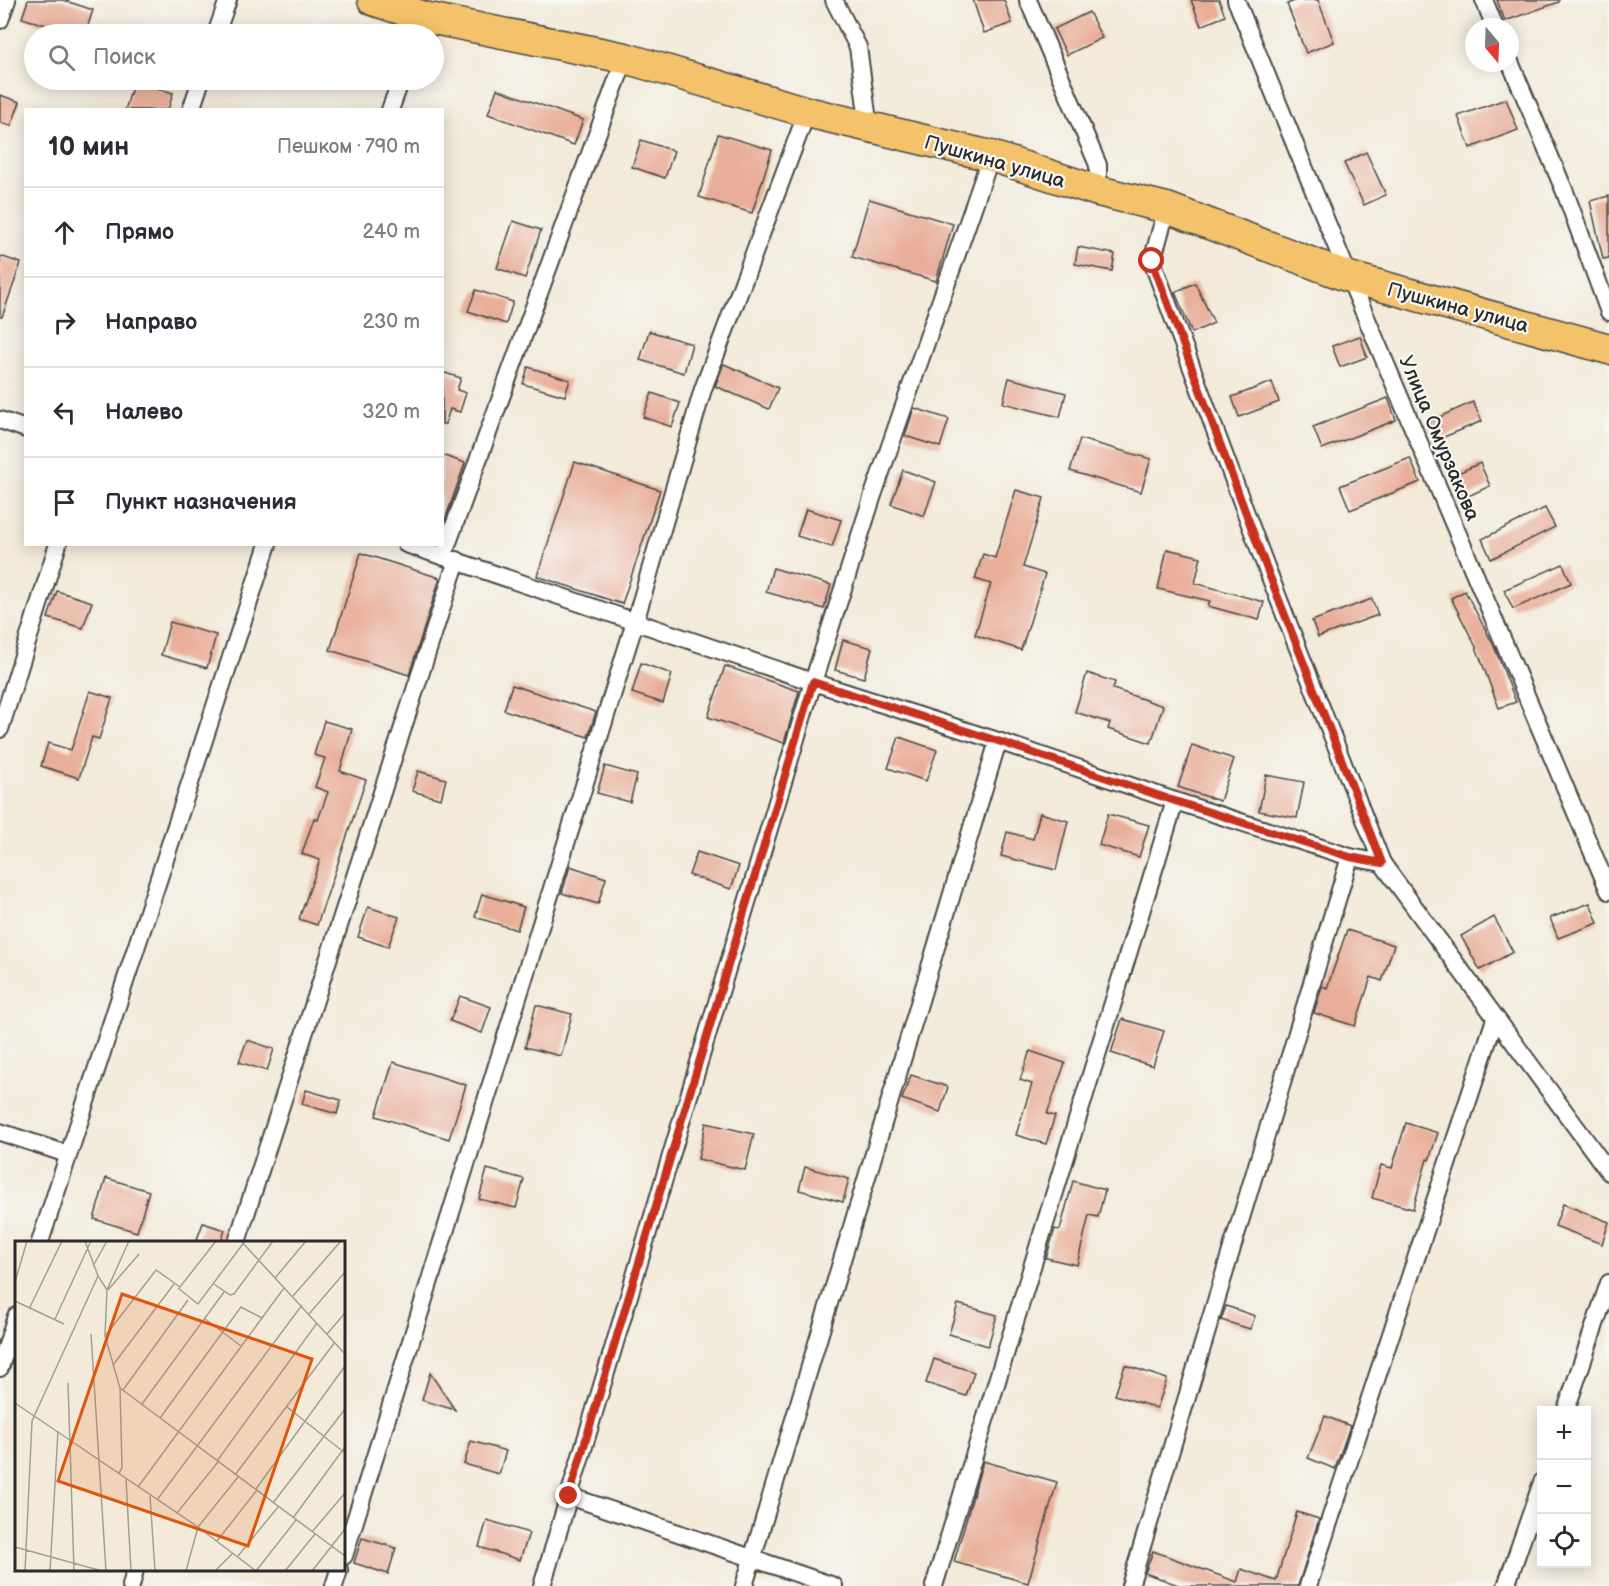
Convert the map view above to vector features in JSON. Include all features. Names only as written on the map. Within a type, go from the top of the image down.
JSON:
[{"type":"highway","name":"Пушкина улица","points":[[373,0],[417,24]]},
{"type":"highway","name":"Пушкина улица","points":[[444,30],[625,58],[807,112],[991,156],[1098,191],[1167,208],[1349,277],[1609,349]]},
{"type":"street","points":[[0,21],[7,0]]},
{"type":"street","points":[[220,24],[228,0]]},
{"type":"street","points":[[834,0],[858,46],[869,128]]},
{"type":"street","points":[[1028,0],[1098,165],[1098,191]]},
{"type":"street","name":"Улица Омурзакова","points":[[1236,0],[1349,277],[1609,891]]},
{"type":"street","points":[[1484,0],[1491,18]]},
{"type":"street","points":[[237,1241],[450,558],[625,58]]},
{"type":"street","points":[[1514,72],[1565,192],[1609,312]]},
{"type":"street","points":[[192,108],[198,90]]},
{"type":"street","points":[[391,108],[397,90]]},
{"type":"street","points":[[345,1553],[636,622],[703,389],[807,112]]},
{"type":"street","points":[[542,1586],[813,682],[872,498],[991,156]]},
{"type":"street","points":[[1167,208],[1152,261],[1263,559],[1382,863],[1609,1172]]},
{"type":"street","points":[[0,420],[24,428]]},
{"type":"street","points":[[0,729],[57,546]]},
{"type":"street","points":[[39,1241],[267,546]]},
{"type":"street","points":[[412,546],[813,682],[1175,801],[1350,857],[1382,863]]},
{"type":"street","points":[[744,1586],[998,741]]},
{"type":"street","points":[[934,1586],[1175,801]]},
{"type":"street","points":[[1130,1586],[1350,857]]},
{"type":"street","points":[[1308,1586],[1495,1019]]},
{"type":"street","points":[[0,1132],[67,1154]]},
{"type":"street","points":[[1567,1406],[1609,1283]]},
{"type":"street","points":[[0,1368],[15,1319]]},
{"type":"street","points":[[569,1496],[834,1586]]},
{"type":"street","points":[[1506,1586],[1537,1496]]},
{"type":"street","points":[[131,1586],[135,1571]]},
{"type":"street","points":[[334,1586],[338,1571]]},
{"type":"building","points":[[28,0],[63,0],[93,10],[88,24],[42,24],[22,18]]},
{"type":"building","points":[[973,0],[1004,0],[1012,23],[984,33]]},
{"type":"building","points":[[1191,0],[1219,0],[1225,16],[1201,26]]},
{"type":"building","points":[[1297,0],[1318,0],[1334,42],[1306,53],[1287,4]]},
{"type":"building","points":[[1497,0],[1559,0],[1559,2],[1514,18],[1504,18]]},
{"type":"building","points":[[1089,12],[1102,38],[1067,55],[1054,29]]},
{"type":"building","points":[[497,89],[583,120],[574,145],[488,114]]},
{"type":"building","points":[[131,90],[163,90],[173,93],[169,108],[126,108]]},
{"type":"building","points":[[0,95],[20,102],[11,126],[0,123]]},
{"type":"building","points":[[1506,99],[1518,130],[1470,148],[1458,116]]},
{"type":"building","points":[[718,134],[772,150],[752,213],[699,197]]},
{"type":"building","points":[[641,140],[674,151],[665,178],[632,167]]},
{"type":"building","points":[[1366,152],[1386,195],[1364,205],[1344,163]]},
{"type":"building","points":[[1609,196],[1609,258],[1603,259],[1590,201]]},
{"type":"building","points":[[869,199],[953,224],[936,281],[852,257]]},
{"type":"building","points":[[513,221],[541,230],[525,278],[497,268]]},
{"type":"building","points":[[1078,247],[1115,254],[1112,271],[1075,264]]},
{"type":"building","points":[[0,256],[21,263],[2,317],[0,317]]},
{"type":"building","points":[[1195,283],[1214,323],[1192,333],[1175,292]]},
{"type":"building","points":[[476,290],[513,302],[506,324],[468,311]]},
{"type":"building","points":[[649,331],[692,344],[684,373],[640,360]]},
{"type":"building","points":[[1360,336],[1367,357],[1340,367],[1332,346]]},
{"type":"building","points":[[724,364],[778,388],[769,409],[715,386]]},
{"type":"building","points":[[528,367],[570,380],[565,396],[523,384]]},
{"type":"building","points":[[444,373],[461,378],[457,390],[466,393],[460,412],[450,409],[445,424]]},
{"type":"building","points":[[1009,378],[1066,393],[1060,417],[1003,403]]},
{"type":"building","points":[[1272,382],[1279,402],[1239,417],[1232,397]]},
{"type":"building","points":[[652,393],[680,403],[672,427],[643,417]]},
{"type":"building","points":[[1388,398],[1396,420],[1322,449],[1313,427]]},
{"type":"building","points":[[1473,402],[1482,421],[1437,440],[1428,422]]},
{"type":"building","points":[[914,408],[949,419],[940,447],[905,436]]},
{"type":"building","points":[[1080,439],[1151,459],[1141,492],[1070,471]]},
{"type":"building","points":[[444,456],[465,463],[444,520]]},
{"type":"building","points":[[1410,458],[1420,482],[1350,510],[1340,486]]},
{"type":"building","points":[[575,462],[660,490],[622,604],[537,576]]},
{"type":"building","points":[[1480,463],[1490,486],[1464,498],[1454,475]]},
{"type":"building","points":[[903,470],[936,482],[924,516],[891,504]]},
{"type":"building","points":[[1016,490],[1044,498],[1023,567],[1045,574],[1021,650],[975,635],[991,584],[975,579],[983,554],[995,558]]},
{"type":"building","points":[[1545,508],[1555,527],[1491,559],[1482,539]]},
{"type":"building","points":[[806,509],[841,520],[832,547],[797,536]]},
{"type":"building","points":[[1167,549],[1201,557],[1195,583],[1264,602],[1259,620],[1208,606],[1210,601],[1158,589]]},
{"type":"building","points":[[361,553],[440,578],[409,675],[330,650]]},
{"type":"building","points":[[1563,564],[1571,583],[1513,609],[1504,590]]},
{"type":"building","points":[[773,568],[831,585],[824,609],[766,592]]},
{"type":"building","points":[[57,591],[92,602],[83,628],[48,618]]},
{"type":"building","points":[[1465,591],[1493,644],[1516,702],[1499,708],[1476,647],[1451,598]]},
{"type":"building","points":[[1372,599],[1378,615],[1318,637],[1312,621]]},
{"type":"building","points":[[170,622],[216,635],[207,668],[161,655]]},
{"type":"building","points":[[843,640],[872,648],[864,678],[835,670]]},
{"type":"building","points":[[641,663],[672,674],[663,703],[632,693]]},
{"type":"building","points":[[725,666],[799,691],[784,743],[708,717]]},
{"type":"building","points":[[1087,673],[1115,682],[1113,689],[1163,706],[1151,743],[1108,729],[1110,723],[1075,712]]},
{"type":"building","points":[[512,685],[596,712],[588,737],[504,710]]},
{"type":"building","points":[[90,691],[112,698],[99,739],[92,737],[79,778],[41,766],[48,743],[71,750]]},
{"type":"building","points":[[324,721],[352,729],[340,771],[366,780],[317,925],[299,919],[320,860],[302,854],[314,818],[318,820],[328,792],[315,787],[325,758],[314,755]]},
{"type":"building","points":[[899,737],[937,750],[926,781],[888,768]]},
{"type":"building","points":[[1192,745],[1234,759],[1220,801],[1178,787]]},
{"type":"building","points":[[605,766],[637,775],[630,802],[597,793]]},
{"type":"building","points":[[418,771],[446,779],[441,799],[412,791]]},
{"type":"building","points":[[1266,775],[1304,782],[1297,818],[1259,811]]},
{"type":"building","points":[[1040,813],[1068,821],[1056,870],[1001,856],[1007,832],[1033,839]]},
{"type":"building","points":[[1108,814],[1149,825],[1139,857],[1099,845]]},
{"type":"building","points":[[697,852],[739,866],[731,889],[689,875]]},
{"type":"building","points":[[570,866],[606,878],[598,904],[562,893]]},
{"type":"building","points":[[482,894],[524,907],[517,930],[475,917]]},
{"type":"building","points":[[1590,903],[1598,923],[1558,938],[1550,918]]},
{"type":"building","points":[[368,907],[399,917],[388,947],[358,937]]},
{"type":"building","points":[[1494,917],[1513,952],[1480,970],[1461,936]]},
{"type":"building","points":[[1347,930],[1394,945],[1382,981],[1371,977],[1355,1026],[1314,1013],[1322,986],[1327,988]]},
{"type":"building","points":[[460,996],[491,1007],[482,1033],[450,1021]]},
{"type":"building","points":[[536,1005],[572,1014],[561,1056],[525,1047]]},
{"type":"building","points":[[1122,1019],[1164,1031],[1153,1066],[1111,1053]]},
{"type":"building","points":[[247,1040],[274,1049],[267,1071],[239,1062]]},
{"type":"building","points":[[1030,1051],[1065,1063],[1047,1114],[1055,1116],[1046,1144],[1016,1135],[1032,1084],[1020,1080]]},
{"type":"building","points":[[393,1062],[466,1085],[449,1139],[376,1116]]},
{"type":"building","points":[[911,1075],[948,1087],[940,1112],[902,1099]]},
{"type":"building","points":[[306,1090],[341,1100],[337,1114],[302,1104]]},
{"type":"building","points":[[706,1123],[754,1134],[745,1170],[698,1159]]},
{"type":"building","points":[[1406,1123],[1438,1133],[1429,1160],[1427,1159],[1413,1209],[1372,1198],[1381,1165],[1392,1168]]},
{"type":"building","points":[[805,1167],[849,1179],[843,1202],[799,1190]]},
{"type":"building","points":[[487,1169],[524,1179],[516,1208],[479,1199]]},
{"type":"building","points":[[106,1178],[149,1191],[137,1232],[94,1219]]},
{"type":"building","points":[[1073,1181],[1105,1190],[1098,1217],[1089,1215],[1077,1265],[1046,1258],[1055,1229],[1060,1230]]},
{"type":"building","points":[[1563,1204],[1609,1222],[1602,1244],[1555,1226]]},
{"type":"building","points":[[203,1223],[225,1230],[221,1241],[196,1241]]},
{"type":"building","points":[[958,1304],[997,1315],[988,1346],[949,1334]]},
{"type":"building","points":[[1226,1306],[1255,1316],[1250,1329],[1221,1320]]},
{"type":"building","points":[[934,1359],[974,1372],[966,1396],[926,1383]]},
{"type":"building","points":[[1125,1365],[1167,1379],[1157,1408],[1115,1395]]},
{"type":"building","points":[[430,1373],[455,1410],[422,1400]]},
{"type":"building","points":[[1325,1416],[1350,1426],[1335,1469],[1308,1458]]},
{"type":"building","points":[[471,1441],[506,1451],[499,1474],[464,1464]]},
{"type":"building","points":[[983,1461],[1057,1482],[1028,1583],[954,1562]]},
{"type":"building","points":[[1297,1512],[1319,1519],[1298,1586],[1181,1586],[1145,1573],[1153,1551],[1237,1582],[1241,1569],[1276,1581]]},
{"type":"building","points":[[487,1520],[529,1533],[520,1560],[479,1547]]},
{"type":"building","points":[[362,1538],[396,1548],[388,1574],[354,1563]]},
{"type":"route","points":[[569,1496],[813,682],[1350,857],[1382,863],[1263,559],[1152,261]]}]
